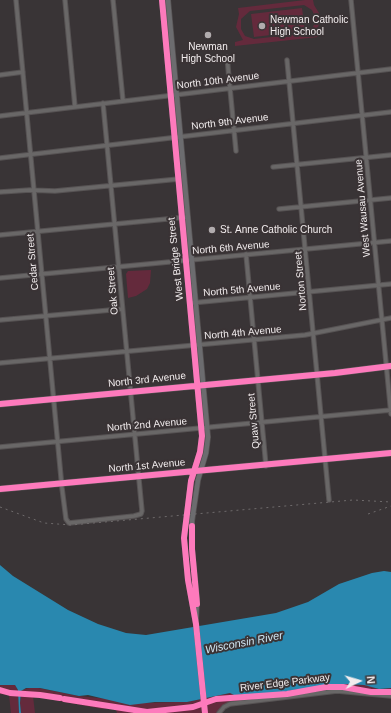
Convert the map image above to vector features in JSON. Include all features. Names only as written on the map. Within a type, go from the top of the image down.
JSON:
[{"type":"main road","name":"West Bridge Street","points":[[162,0],[195,345],[201,428],[201,448],[193,472],[186,515],[185,551],[188,585],[196,624]]},
{"type":"main road","name":"West Bridge Street","points":[[168,0],[208,427],[208,448],[200,472],[192,514],[192,547],[197,602],[196,624]]},
{"type":"main road","name":"North 3rd Avenue","points":[[0,404],[389,366]]},
{"type":"main road","name":"North 1st Avenue","points":[[0,490],[391,454]]},
{"type":"main road","points":[[196,624],[205,713]]},
{"type":"street","name":"Cedar Street","points":[[16,0],[67,523]]},
{"type":"street","points":[[65,0],[75,107]]},
{"type":"street","points":[[113,0],[123,101]]},
{"type":"street","name":"West Wausau Avenue","points":[[351,0],[382,320],[389,366],[391,414]]},
{"type":"street","points":[[227,57],[236,151]]},
{"type":"street","name":"Norton Street","points":[[287,60],[329,500]]},
{"type":"street","name":"North 10th Avenue","points":[[0,116],[391,70]]},
{"type":"street","points":[[0,75],[23,72]]},
{"type":"street","name":"Oak Street","points":[[67,523],[96,521],[141,514],[103,103]]},
{"type":"street","name":"North 9th Avenue","points":[[0,158],[391,112]]},
{"type":"street","points":[[273,167],[391,155]]},
{"type":"street","points":[[0,192],[34,190],[55,191],[179,180]]},
{"type":"street","points":[[279,209],[391,198]]},
{"type":"street","points":[[0,235],[188,217]]},
{"type":"street","name":"North 6th Avenue","points":[[0,278],[391,241]]},
{"type":"street","name":"Quaw Street","points":[[246,254],[266,466]]},
{"type":"street","name":"North 5th Avenue","points":[[191,303],[391,284]]},
{"type":"street","points":[[0,320],[122,309]]},
{"type":"street","name":"North 4th Avenue","points":[[0,363],[314,334],[391,318]]},
{"type":"street","name":"North 2nd Avenue","points":[[0,447],[391,410]]},
{"type":"street","points":[[219,713],[224,707],[230,704],[337,691],[391,696]]},
{"type":"shaded area","points":[[313,0],[319,13],[320,21],[317,30],[318,37],[235,46],[235,42],[243,40],[236,27],[239,14],[238,8]],"holes":[[[304,5],[312,10],[316,19],[313,27],[307,33],[254,39],[245,36],[241,29],[241,19],[250,11]]]},
{"type":"shaded area","points":[[302,8],[305,31],[254,37],[251,14]]},
{"type":"shaded area","points":[[151,270],[150,283],[147,289],[136,296],[128,298],[126,274],[128,271]]},
{"type":"shaded area","points":[[347,684],[364,685],[379,689],[391,688],[391,693],[373,693],[340,688],[229,703],[222,706],[217,713],[117,713],[115,707],[102,709],[33,696],[35,713],[21,713],[20,703],[22,690],[33,687],[79,696],[146,703],[187,702],[230,693],[234,695],[280,693],[293,690]]},
{"type":"shaded area","points":[[0,685],[15,685],[18,690],[19,713],[11,713],[9,695],[0,694]]},
{"type":"water","name":"Wisconsin River","points":[[0,565],[13,576],[68,610],[98,624],[126,633],[146,635],[276,613],[308,602],[339,584],[372,573],[384,571],[391,572],[391,688],[379,689],[364,685],[347,684],[293,690],[280,693],[234,695],[230,693],[187,702],[155,702],[130,705],[88,695],[79,696],[40,688],[26,688],[21,691],[21,713],[19,713],[18,690],[15,685],[0,685]]},
{"type":"railway","points":[[0,507],[44,523],[71,525],[353,500],[391,502]]},
{"type":"railway","points":[[368,514],[391,506]]},
{"type":"cycle path","points":[[162,0],[202,436],[200,452],[191,481],[184,538],[188,580],[196,624],[205,713]]},
{"type":"cycle path","points":[[0,404],[335,373],[391,366]]},
{"type":"cycle path","points":[[0,489],[391,453]]},
{"type":"cycle path","points":[[192,526],[192,549],[197,604]]},
{"type":"cycle path","name":"River Edge Parkway","points":[[64,699],[147,712],[193,707],[216,699],[287,694],[326,687],[343,687],[371,692],[391,692]]},
{"type":"cycle path","points":[[0,690],[10,693],[60,698]]},
{"type":"place","name":"Newman Catholic High School","points":[[262,26]]},
{"type":"place","name":"Newman High School","points":[[208,35]]},
{"type":"place","name":"St. Anne Catholic Church","points":[[212,230]]}]
